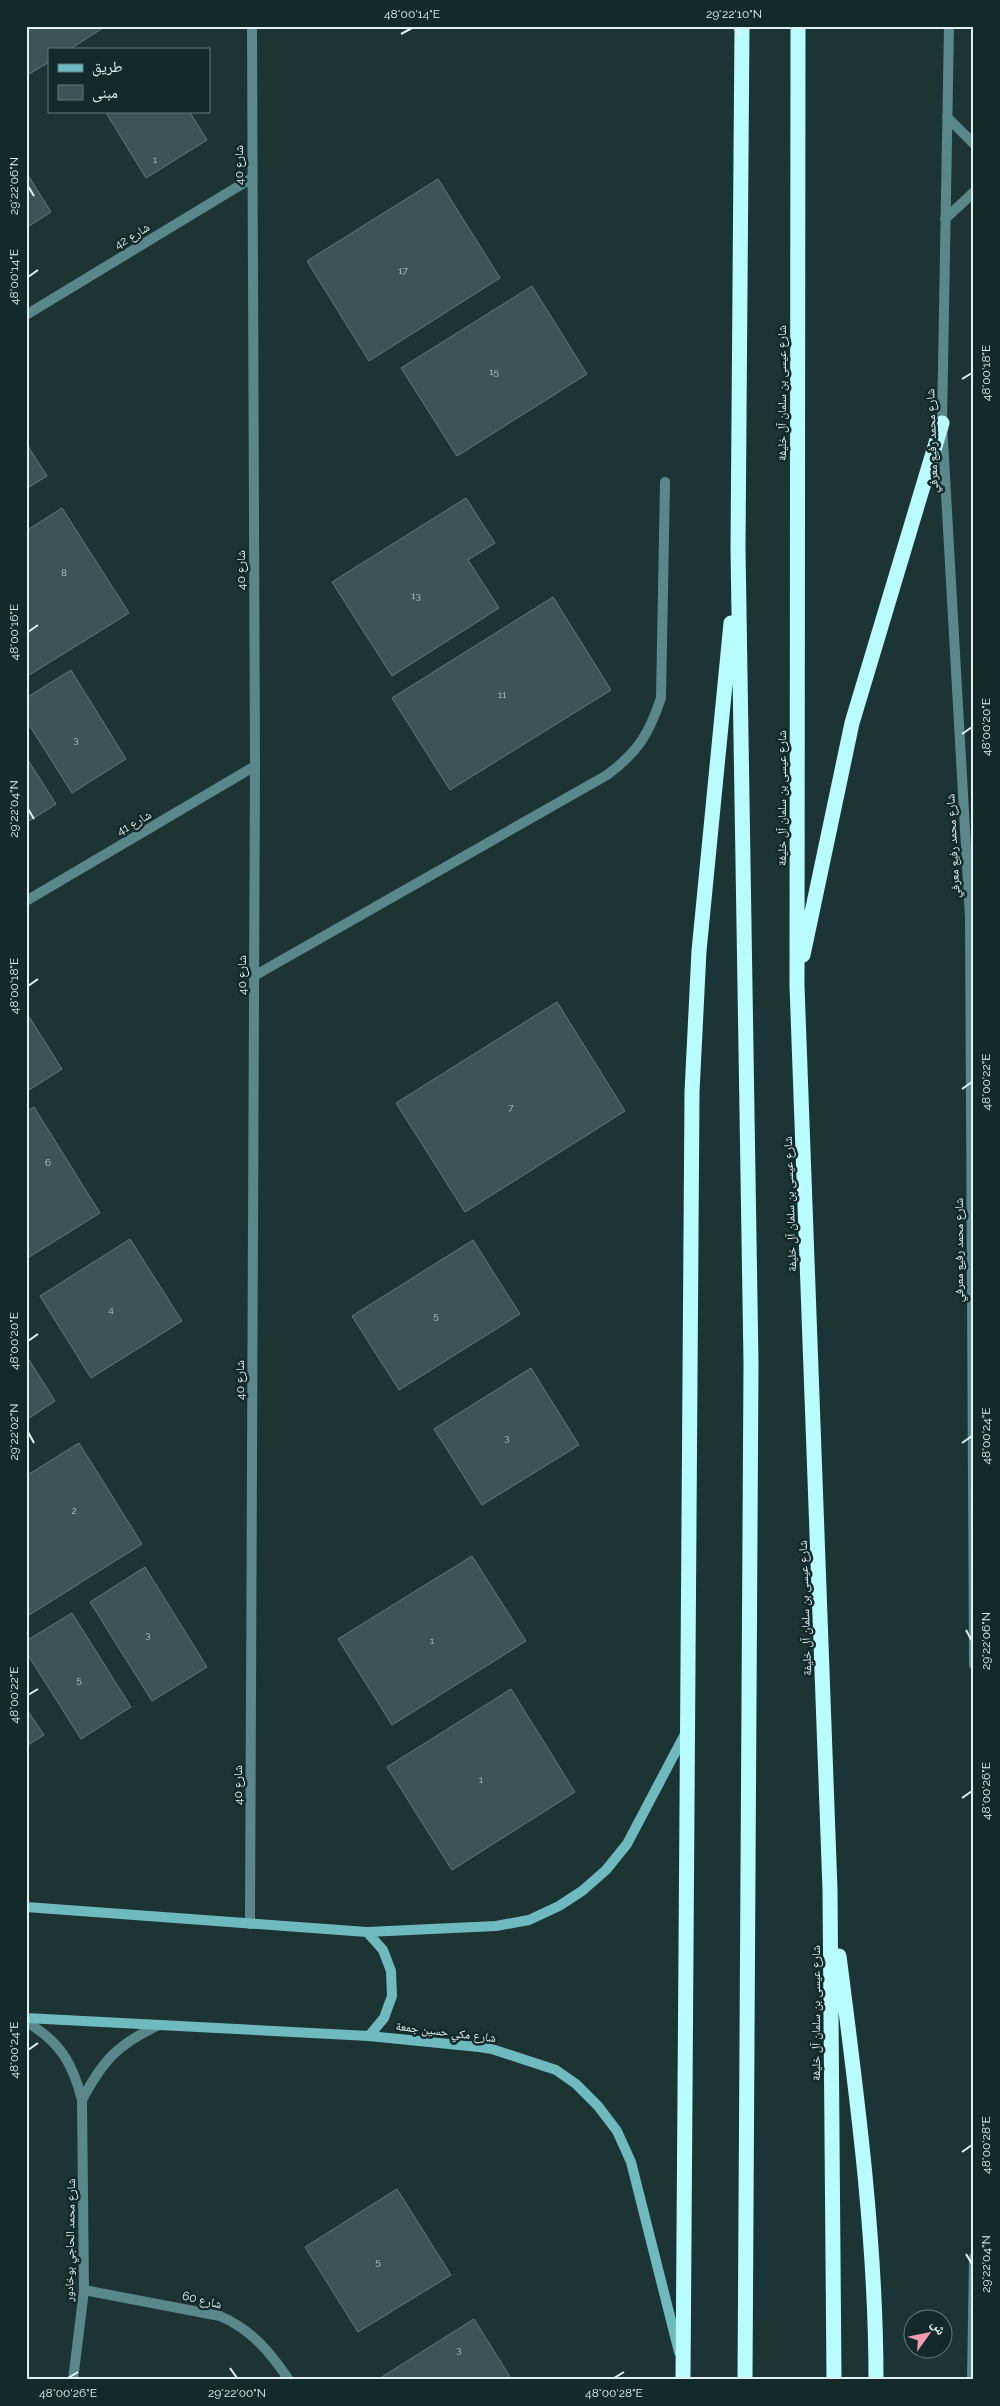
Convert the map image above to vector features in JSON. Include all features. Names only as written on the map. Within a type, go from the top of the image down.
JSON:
[{"type":"highway","points":[[742,26],[738,549],[751,1363],[745,2380]]},
{"type":"highway","name":"شارع عيسى بن سلمان آل خليفة","points":[[798,26],[797,986],[830,1890],[834,2380]]},
{"type":"highway","points":[[797,986],[852,723],[942,423]]},
{"type":"highway","points":[[683,2374],[692,1092],[700,951],[738,549]]},
{"type":"highway","points":[[830,1890],[856,2091],[868,2203],[876,2339],[876,2380]]},
{"type":"street","name":"شارع 40","points":[[250,1924],[255,766],[252,26]]},
{"type":"street","name":"شارع محمد رفيع معرفي","points":[[949,26],[942,423],[972,918],[974,1664]]},
{"type":"street","points":[[947,117],[974,144]]},
{"type":"street","name":"شارع 42","points":[[26,315],[252,178]]},
{"type":"street","points":[[945,219],[974,192]]},
{"type":"street","points":[[254,976],[607,775],[624,763],[639,746],[651,728],[661,698],[665,482]]},
{"type":"street","name":"شارع 41","points":[[26,901],[255,766]]},
{"type":"street","points":[[26,1908],[367,1932],[496,1926],[528,1920],[559,1906],[582,1891],[606,1870],[627,1844],[688,1728]]},
{"type":"street","points":[[367,1932],[383,1950],[391,1972],[392,1996],[384,2018],[368,2036]]},
{"type":"street","name":"شارع مكي حسين جمعة","points":[[26,2018],[368,2036],[492,2049],[556,2070],[576,2084],[598,2106],[617,2131],[631,2162],[683,2374]]},
{"type":"street","name":"شارع محمد الحاجي بوخادور","points":[[26,2022],[41,2030],[61,2050],[75,2074],[82,2100],[84,2290],[73,2380]]},
{"type":"street","name":"شارع محمد الحاجي بوخادور","points":[[82,2100],[95,2075],[112,2054],[134,2036],[159,2025]]},
{"type":"street","points":[[972,2380],[974,2258]]},
{"type":"street","name":"شارع 60","points":[[84,2290],[220,2316],[234,2322],[256,2338],[289,2380]]},
{"type":"building","points":[[26,26],[106,26],[72,48],[48,48],[48,63],[26,76]]},
{"type":"building","points":[[106,112],[190,112],[207,140],[146,178]]},
{"type":"building","points":[[26,172],[51,212],[26,228]]},
{"type":"building","points":[[438,179],[500,278],[369,361],[307,261]]},
{"type":"building","points":[[532,286],[587,374],[457,456],[401,368]]},
{"type":"building","points":[[26,443],[47,476],[26,489]]},
{"type":"building","points":[[466,498],[495,543],[468,560],[499,608],[392,676],[332,582]]},
{"type":"building","points":[[62,508],[129,613],[26,677],[26,531]]},
{"type":"building","points":[[553,597],[611,690],[450,790],[392,698]]},
{"type":"building","points":[[71,670],[126,759],[72,793],[26,720],[26,698]]},
{"type":"building","points":[[26,757],[56,804],[26,823]]},
{"type":"building","points":[[557,1002],[625,1111],[465,1212],[396,1103]]},
{"type":"building","points":[[26,1012],[62,1069],[26,1092]]},
{"type":"building","points":[[34,1107],[100,1213],[26,1259],[26,1112]]},
{"type":"building","points":[[130,1239],[182,1321],[91,1378],[40,1296]]},
{"type":"building","points":[[473,1240],[520,1314],[399,1390],[352,1316]]},
{"type":"building","points":[[26,1355],[55,1401],[26,1420]]},
{"type":"building","points":[[531,1368],[579,1445],[482,1505],[434,1429]]},
{"type":"building","points":[[79,1443],[142,1544],[26,1617],[26,1476]]},
{"type":"building","points":[[472,1556],[526,1641],[392,1725],[338,1639]]},
{"type":"building","points":[[145,1567],[207,1667],[152,1701],[90,1602]]},
{"type":"building","points":[[72,1613],[131,1707],[81,1739],[26,1652],[26,1641]]},
{"type":"building","points":[[511,1689],[575,1792],[452,1870],[387,1767]]},
{"type":"building","points":[[26,1708],[44,1735],[26,1746]]},
{"type":"building","points":[[397,2189],[451,2275],[358,2332],[305,2247]]},
{"type":"building","points":[[474,2319],[512,2380],[377,2380]]}]
